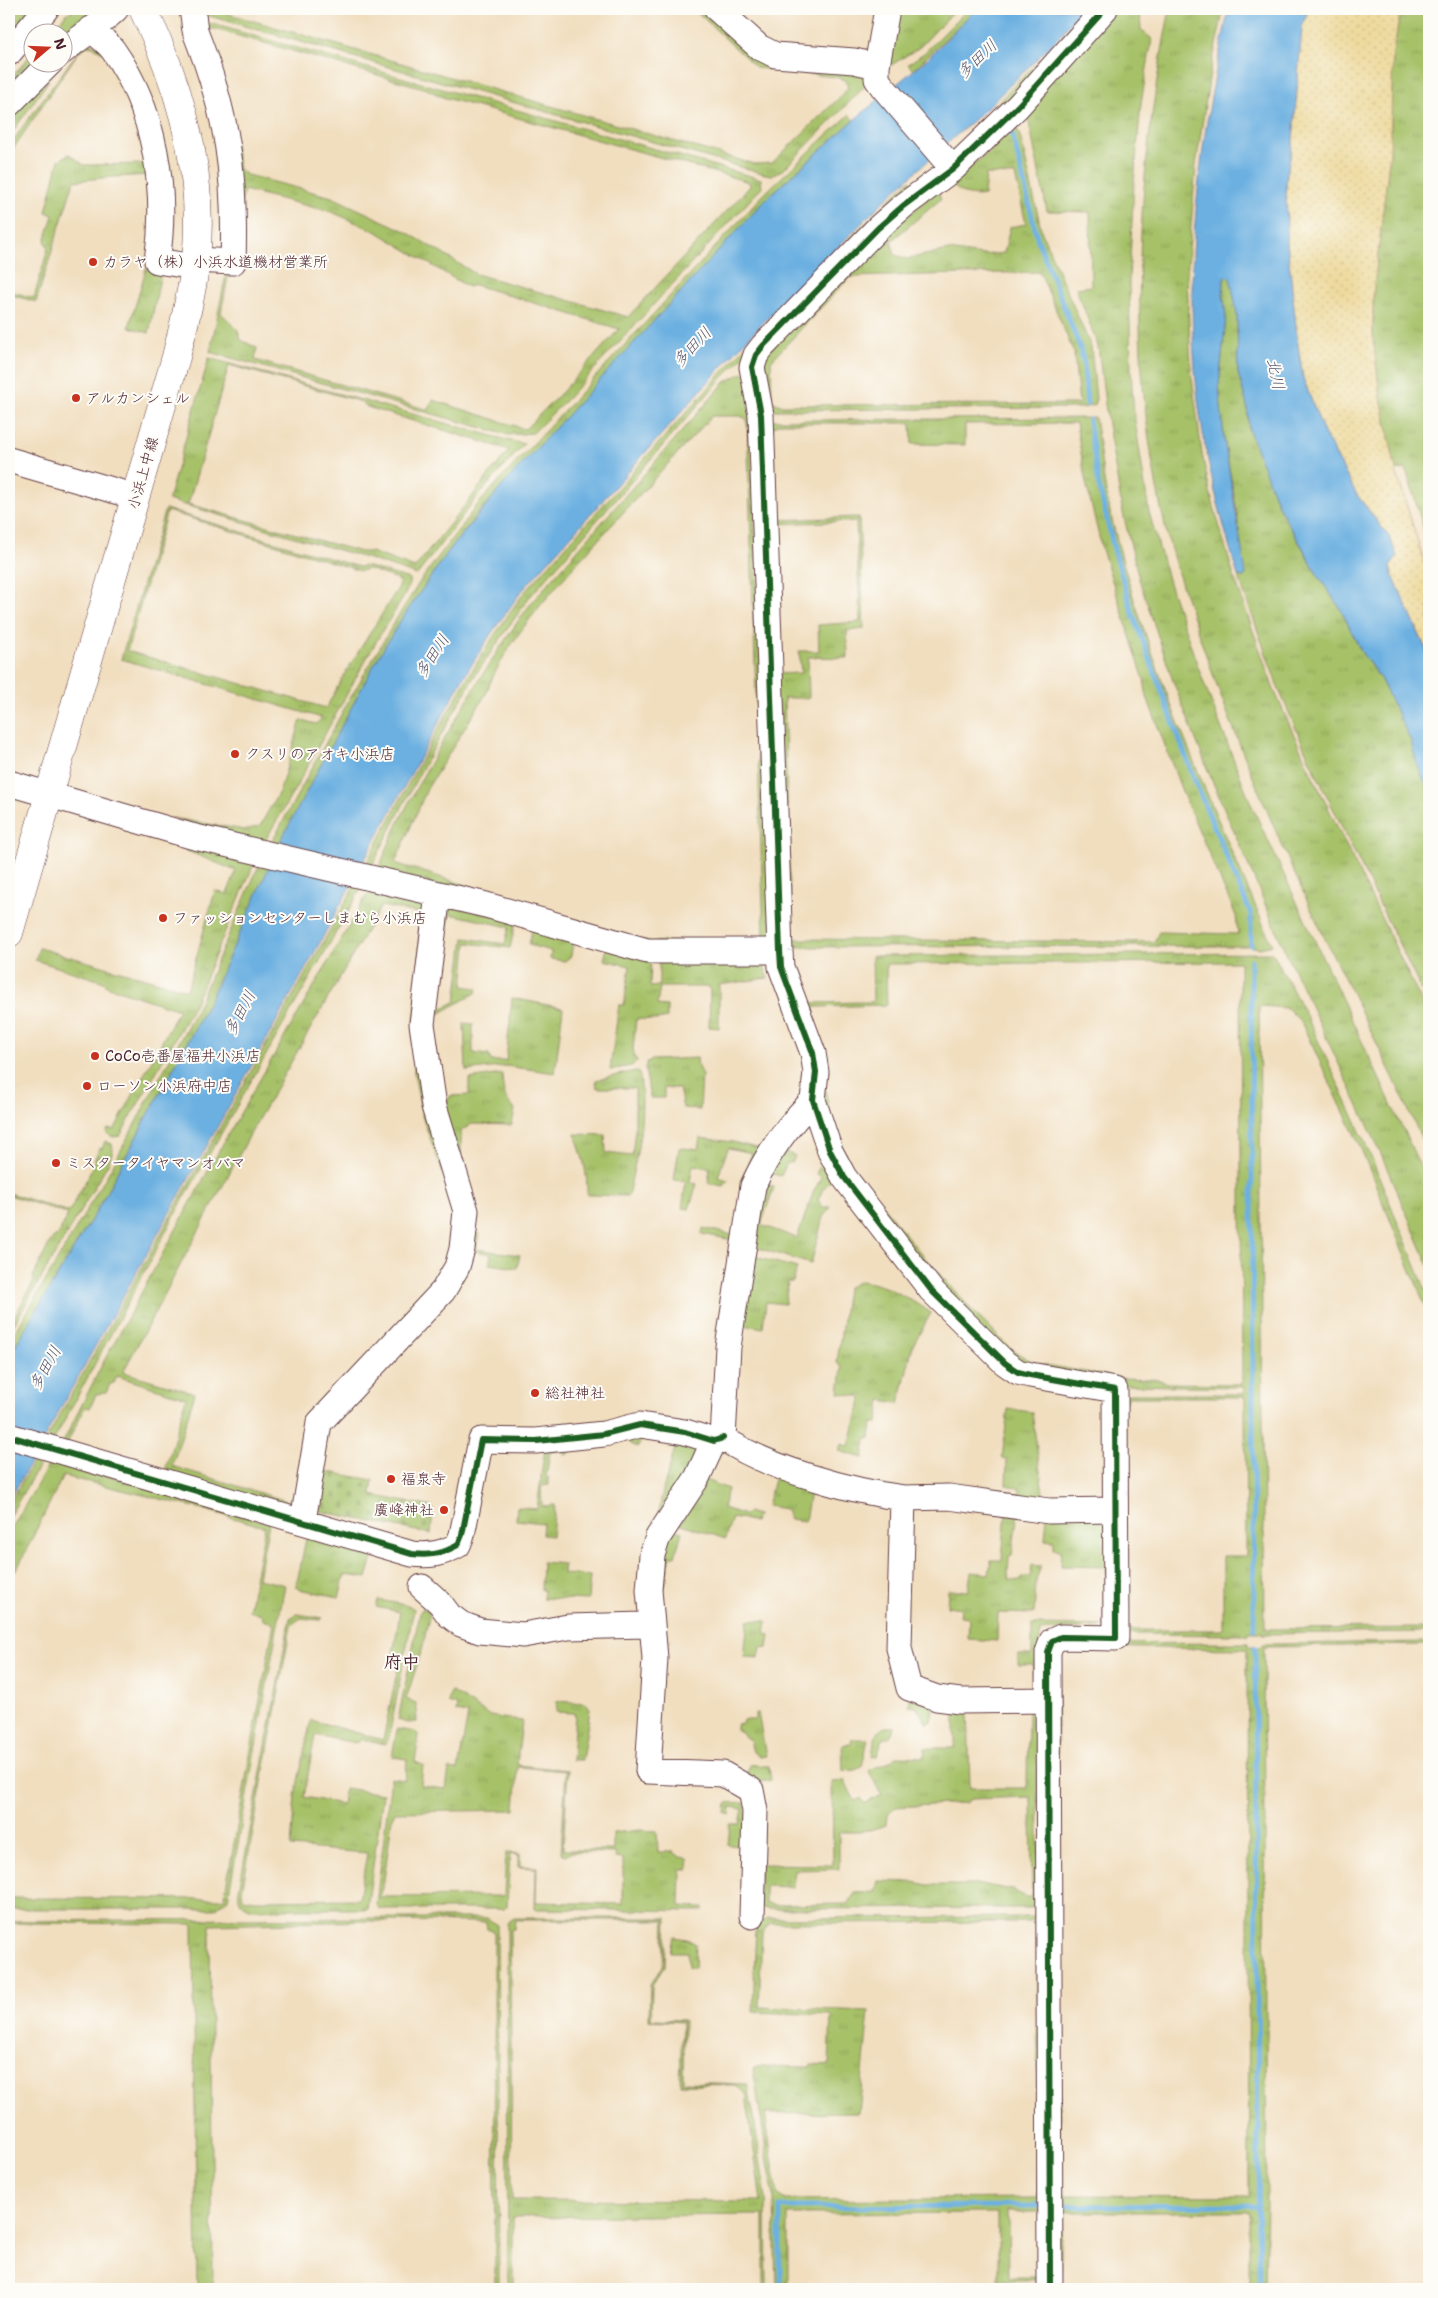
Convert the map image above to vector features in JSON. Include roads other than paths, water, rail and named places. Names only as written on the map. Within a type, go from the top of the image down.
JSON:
[{"type":"main road","name":"小浜上中線","points":[[9,933],[186,321],[195,263],[196,182],[185,120],[163,54],[143,9]]},
{"type":"street","points":[[9,53],[46,9]]},
{"type":"street","points":[[72,44],[116,9]]},
{"type":"street","points":[[91,29],[112,49],[136,88],[143,107],[152,142],[160,192],[160,238],[157,261],[233,262],[234,197],[230,149],[217,91],[194,27],[194,15],[191,9]]},
{"type":"street","points":[[717,9],[759,47],[775,55],[854,61],[879,76],[949,165]]},
{"type":"street","points":[[879,76],[887,9]]},
{"type":"street","points":[[1050,2289],[1048,1652],[1052,1641],[1061,1637],[1116,1638],[1115,1390],[1018,1372],[1005,1363],[931,1290],[844,1177],[830,1151],[813,1100],[816,1072],[813,1053],[781,967],[761,414],[752,367],[756,355],[763,346],[843,262],[903,206],[1018,106],[1104,9]]},
{"type":"street","points":[[9,104],[41,72]]},
{"type":"street","points":[[9,460],[136,497]]},
{"type":"street","points":[[9,783],[191,836],[486,905],[647,951],[780,951]]},
{"type":"street","points":[[302,1521],[320,1423],[443,1291],[457,1267],[462,1249],[466,1211],[434,1106],[422,1024],[438,894]]},
{"type":"street","points":[[752,1916],[755,1811],[752,1790],[723,1774],[648,1771],[655,1658],[649,1576],[658,1537],[697,1478],[719,1440],[728,1347],[754,1186],[764,1162],[798,1115],[813,1100]]},
{"type":"street","points":[[9,1436],[412,1554],[430,1556],[440,1554],[458,1544],[462,1535],[481,1440],[536,1441],[604,1434],[640,1425],[685,1432],[719,1440],[788,1468],[866,1491],[903,1498],[949,1497],[1049,1512],[1115,1510]]},
{"type":"street","points":[[903,1498],[899,1648],[909,1688],[937,1698],[960,1701],[1048,1700]]},
{"type":"street","points":[[422,1587],[440,1602],[448,1615],[461,1624],[480,1631],[523,1635],[561,1628],[644,1625],[651,1622]]},
{"type":"water","name":"多田川","points":[[976,9],[1082,9],[1058,38],[988,107],[892,193],[737,350],[521,592],[491,634],[462,680],[311,959],[9,1501],[9,1356],[96,1212],[208,1004],[281,840],[375,663],[399,623],[450,549],[503,485],[767,198],[854,120],[928,58]]},
{"type":"water","name":"北川","points":[[1229,9],[1309,9],[1302,25],[1293,141],[1286,179],[1287,242],[1303,378],[1324,433],[1357,495],[1390,538],[1397,556],[1390,567],[1392,574],[1429,656],[1429,791],[1417,764],[1411,741],[1380,678],[1362,653],[1340,608],[1317,574],[1293,532],[1279,507],[1269,482],[1249,430],[1247,405],[1238,373],[1237,314],[1231,281],[1228,276],[1224,279],[1223,293],[1226,317],[1219,385],[1224,439],[1246,575],[1243,577],[1238,576],[1217,499],[1197,395],[1192,324],[1192,278],[1198,188],[1204,143],[1219,53]]},
{"type":"waterway","points":[[1008,128],[1013,137],[1038,241],[1080,347],[1084,364],[1087,404]]},
{"type":"waterway","points":[[1089,420],[1098,482],[1114,549],[1133,614],[1196,784],[1251,914],[1251,945]]},
{"type":"waterway","points":[[1251,960],[1254,1629]]},
{"type":"waterway","points":[[1255,1648],[1259,2289]]},
{"type":"waterway","points":[[1062,2206],[1258,2205]]},
{"type":"waterway","points":[[780,2289],[780,2207],[1040,2206]]},
{"type":"place","name":"カラヤ（株）小浜水道機材営業所","points":[[93,262]]},
{"type":"place","name":"アルカンシェル","points":[[76,398]]},
{"type":"place","name":"クスリのアオキ小浜店","points":[[235,754]]},
{"type":"place","name":"ファッションセンターしまむら小浜店","points":[[163,918]]},
{"type":"place","name":"CoCo壱番屋福井小浜店","points":[[95,1056]]},
{"type":"place","name":"ローソン小浜府中店","points":[[87,1086]]},
{"type":"place","name":"ミスタータイヤマンオバマ","points":[[56,1163]]},
{"type":"place","name":"総社神社","points":[[535,1393]]},
{"type":"place","name":"福泉寺","points":[[391,1479]]},
{"type":"place","name":"廣峰神社","points":[[444,1510]]},
{"type":"district","name":"府中","points":[[402,1662]]}]
